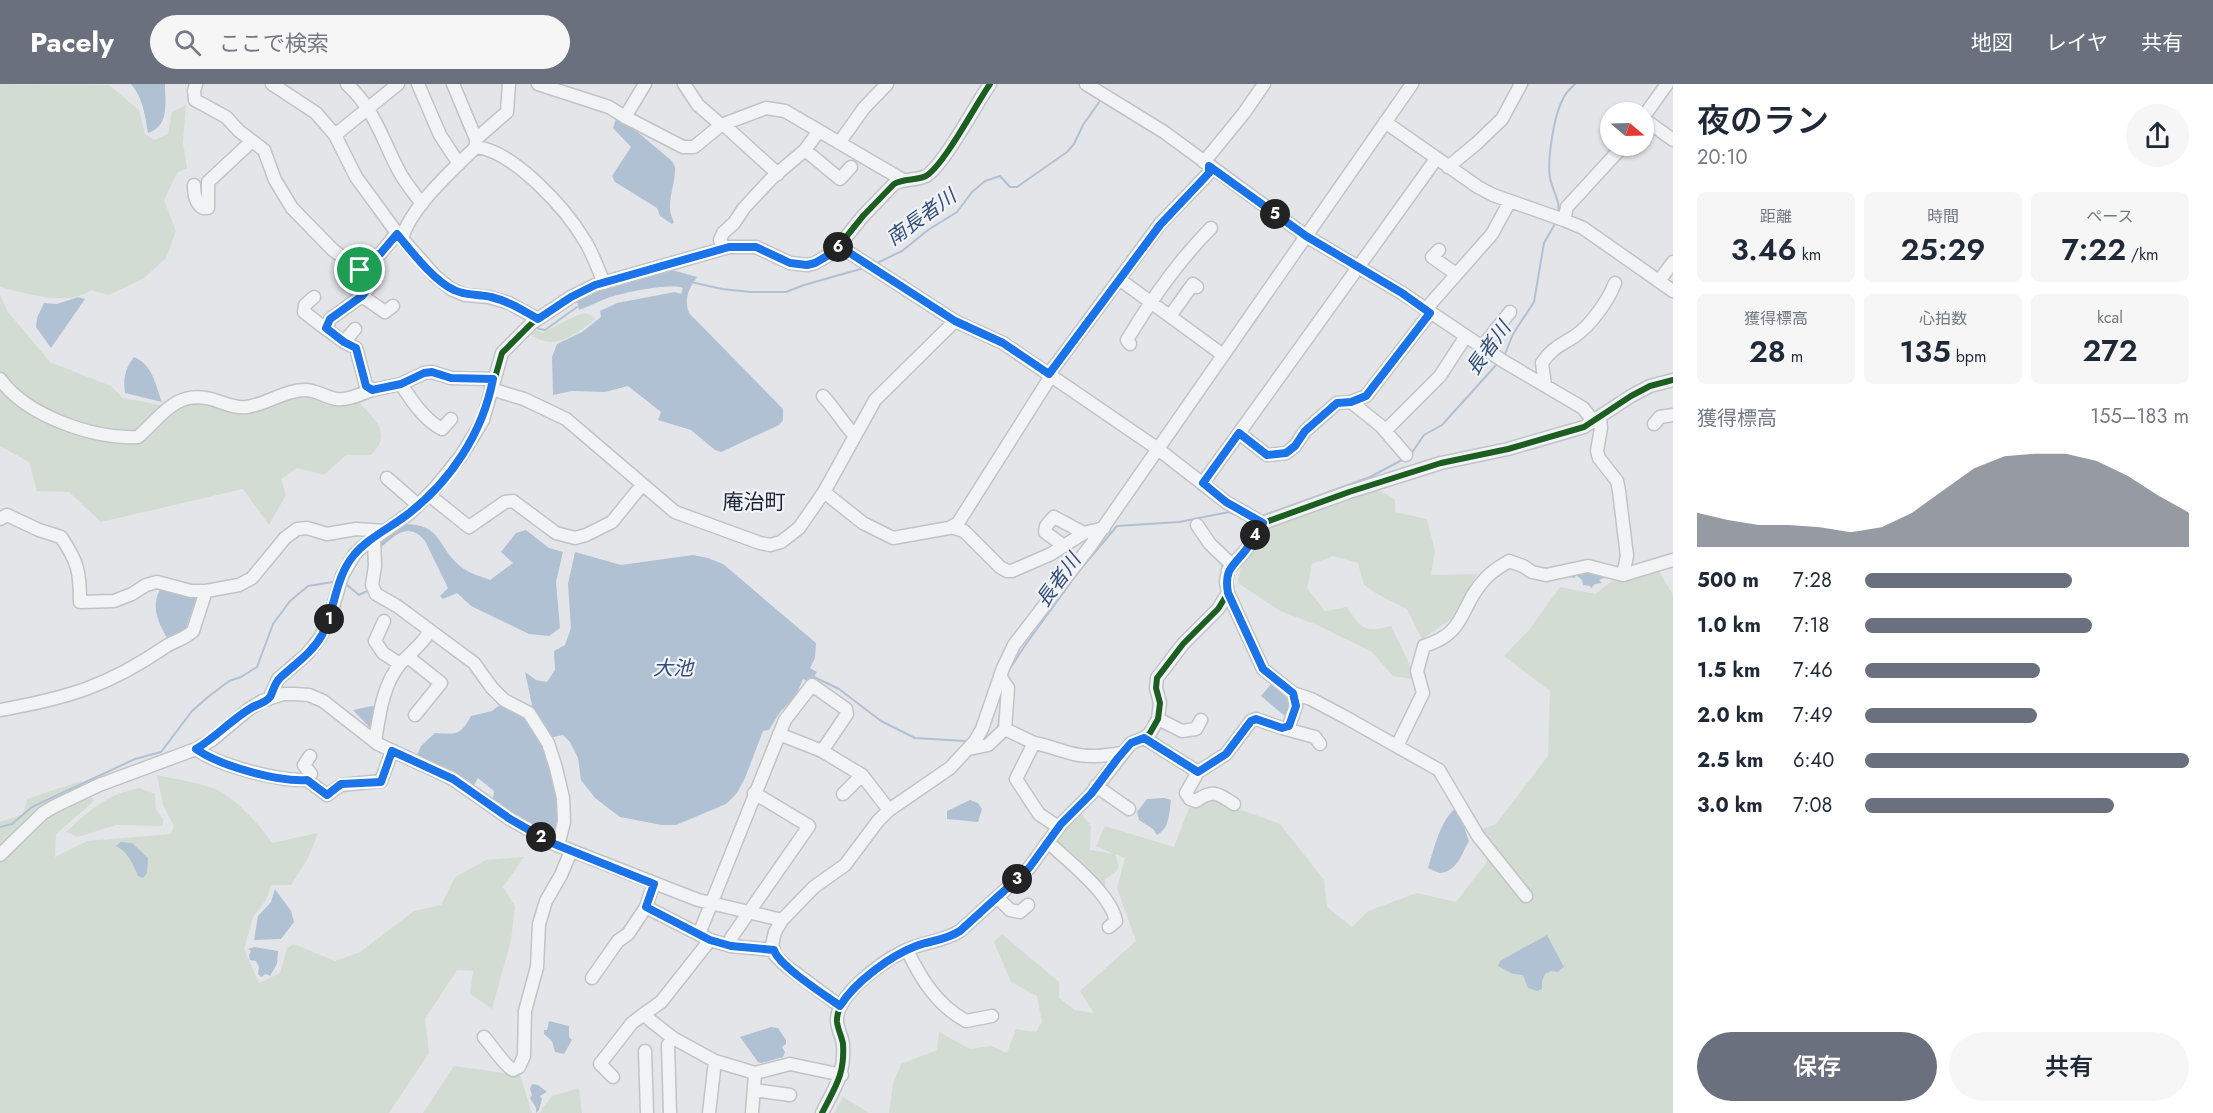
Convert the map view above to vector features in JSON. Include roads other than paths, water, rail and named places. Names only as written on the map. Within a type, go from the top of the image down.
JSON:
[{"type":"street","points":[[196,84],[195,100],[226,117],[264,150],[274,180],[299,215],[333,250],[373,282],[362,296],[330,319],[326,328]]},
{"type":"street","points":[[347,84],[368,108],[387,142],[400,173],[422,204]]},
{"type":"street","points":[[418,84],[440,135],[459,164]]},
{"type":"street","points":[[453,84],[476,143],[510,161],[568,214],[586,243],[604,283]]},
{"type":"street","points":[[360,270],[370,256],[380,254],[400,236],[422,204],[507,112],[509,84]]},
{"type":"street","points":[[538,84],[598,102],[683,147],[694,147],[722,125],[766,108],[774,108],[785,111],[903,180]]},
{"type":"street","points":[[625,117],[645,84]]},
{"type":"street","points":[[684,84],[698,105],[778,174]]},
{"type":"street","points":[[839,143],[864,108],[887,84]]},
{"type":"street","points":[[269,699],[278,680],[306,655],[320,638],[331,614],[348,563],[362,547],[429,495],[461,456],[483,420],[502,353],[538,319],[571,297],[604,283],[738,245],[756,247],[790,263],[807,265],[815,263],[834,252],[863,216],[894,184],[903,180],[924,177],[931,172],[959,134],[990,84]]},
{"type":"street","points":[[1086,84],[1164,132],[1306,236],[1402,293],[1482,347],[1583,408],[1597,420],[1601,428],[1597,451],[1599,459],[1617,481],[1619,491],[1628,556],[1623,575]]},
{"type":"street","points":[[824,492],[863,523],[893,538],[951,527],[958,523],[1050,375],[1160,225],[1209,173],[1207,164],[1264,84]]},
{"type":"street","points":[[840,1006],[786,966],[775,955],[772,945],[775,932],[782,920],[814,887],[845,865],[867,832],[889,810],[950,768],[969,749],[982,729],[1014,645],[1104,528],[1412,84]]},
{"type":"street","points":[[1448,166],[1502,119],[1521,84]]},
{"type":"street","points":[[1654,103],[1667,84]]},
{"type":"street","points":[[276,85],[316,113],[335,135],[356,177],[400,236],[435,276],[452,289],[465,295],[489,297],[509,303],[538,319]]},
{"type":"street","points":[[335,135],[391,86]]},
{"type":"street","points":[[1385,122],[1478,187],[1583,228],[1673,291]]},
{"type":"street","points":[[1654,126],[1673,140]]},
{"type":"street","points":[[724,248],[720,240],[723,233],[734,224],[744,208],[805,150],[819,131]]},
{"type":"street","points":[[194,185],[194,195],[199,206],[208,208],[208,182],[252,141]]},
{"type":"street","points":[[805,150],[840,179],[851,167]]},
{"type":"street","points":[[1560,218],[1567,207],[1614,156]]},
{"type":"street","points":[[1203,483],[1436,159]]},
{"type":"street","points":[[1239,433],[1267,455],[1286,453],[1295,446],[1305,431],[1337,403],[1351,402],[1366,396],[1456,274],[1491,234],[1510,201]]},
{"type":"street","points":[[1130,344],[1127,340],[1150,302],[1188,251],[1211,228]]},
{"type":"street","points":[[839,246],[955,321],[1003,343],[1158,449],[1226,502],[1263,523]]},
{"type":"street","points":[[1439,250],[1432,257],[1456,274]]},
{"type":"street","points":[[1659,281],[1673,262]]},
{"type":"street","points":[[1119,279],[1223,355]]},
{"type":"street","points":[[1545,385],[1542,363],[1552,349],[1577,335],[1609,299],[1615,283]]},
{"type":"street","points":[[1170,316],[1193,284],[1197,287]]},
{"type":"street","points":[[362,296],[385,312],[393,306]]},
{"type":"street","points":[[314,297],[305,305],[304,312],[344,342],[356,348],[366,386],[372,390]]},
{"type":"street","points":[[1482,347],[1510,312]]},
{"type":"street","points":[[0,379],[19,400],[50,418],[112,438],[138,437],[159,414],[175,403],[199,397],[244,408],[301,390],[316,391],[337,399],[348,398],[401,384],[424,373],[432,372],[451,378],[492,384],[566,419],[675,512],[760,543],[770,544],[790,537],[800,528],[824,492],[875,400],[955,321]]},
{"type":"street","points":[[344,342],[355,329]]},
{"type":"street","points":[[1385,431],[1440,376],[1466,336]]},
{"type":"street","points":[[1526,896],[1478,836],[1438,770],[1345,717],[1311,699],[1293,693],[1263,669],[1228,593],[1226,582],[1228,570],[1246,550],[1263,523],[1379,481],[1441,463],[1542,440],[1584,427],[1650,386],[1673,380]]},
{"type":"street","points":[[401,384],[410,398],[435,425],[442,429],[452,419]]},
{"type":"street","points":[[823,396],[855,436]]},
{"type":"street","points":[[1351,402],[1385,431],[1406,455]]},
{"type":"street","points":[[1654,424],[1660,417],[1673,415]]},
{"type":"street","points":[[387,478],[418,505]]},
{"type":"street","points":[[429,495],[469,527],[505,502],[513,501],[556,533],[575,538],[612,522],[642,485]]},
{"type":"street","points":[[0,519],[7,515],[39,530],[61,537],[77,564],[80,574],[81,602],[114,601],[146,585],[158,582],[191,591],[206,591],[246,582],[260,569],[285,538],[297,529],[308,528],[327,534],[356,529],[385,531]]},
{"type":"street","points":[[1064,546],[1045,532],[1046,526],[1054,517],[1084,533]]},
{"type":"street","points":[[1197,525],[1209,544],[1232,565]]},
{"type":"street","points":[[951,527],[964,531],[1000,567],[1007,571],[1012,571],[1064,546],[1084,533],[1104,528]]},
{"type":"street","points":[[374,538],[375,566],[372,585],[376,594],[397,606],[429,632],[474,663],[504,700],[529,713],[548,743],[563,798],[564,822],[558,846]]},
{"type":"street","points":[[1397,746],[1422,693],[1417,671],[1424,646],[1448,636],[1485,578],[1494,571],[1509,561],[1532,572],[1546,575],[1588,566],[1623,575],[1673,560]]},
{"type":"street","points":[[0,710],[31,706],[70,696],[130,671],[193,631],[206,591]]},
{"type":"street","points":[[822,1113],[842,1076],[843,1042],[837,1021],[840,1006],[847,995],[860,982],[907,950],[947,939],[960,931],[1029,868],[1058,827],[1096,786],[1122,753],[1131,743],[1144,738],[1158,719],[1160,703],[1156,688],[1157,678],[1183,645],[1218,609],[1228,593]]},
{"type":"street","points":[[384,621],[375,641],[383,654],[404,660],[441,683],[416,715]]},
{"type":"street","points":[[375,742],[378,718],[384,698],[404,660],[422,644],[429,632]]},
{"type":"street","points":[[969,749],[988,745],[1005,729],[1008,688],[1003,677]]},
{"type":"street","points":[[699,934],[785,720],[812,686],[846,709],[847,714],[822,751]]},
{"type":"street","points":[[1282,728],[1289,726],[1293,718],[1296,706],[1293,693]]},
{"type":"street","points":[[0,855],[43,813],[55,806],[99,785],[196,749],[212,740],[249,709],[269,699],[283,694],[309,695],[323,701],[375,742],[453,779],[518,824],[558,846],[711,904],[782,920]]},
{"type":"street","points":[[1158,719],[1182,731],[1196,729],[1202,720]]},
{"type":"street","points":[[1234,804],[1214,793],[1206,794],[1196,801],[1190,799],[1186,793],[1198,772],[1226,754],[1251,721],[1256,719],[1315,737],[1320,744]]},
{"type":"street","points":[[1005,729],[1034,743],[1048,745],[1072,754],[1095,757],[1122,753]]},
{"type":"street","points":[[779,734],[822,751],[862,775],[889,810]]},
{"type":"street","points":[[1144,738],[1198,772]]},
{"type":"street","points":[[1034,743],[1016,779],[1039,814],[1058,827]]},
{"type":"street","points":[[196,749],[205,755],[243,770],[295,780],[307,780],[327,795],[341,784],[381,782],[392,751]]},
{"type":"street","points":[[307,780],[311,774],[304,765],[310,756]]},
{"type":"street","points":[[843,794],[862,775]]},
{"type":"street","points":[[1096,786],[1129,809]]},
{"type":"street","points":[[730,946],[731,938],[809,826],[754,793]]},
{"type":"street","points":[[1048,842],[1099,889],[1114,913],[1116,921],[1109,927]]},
{"type":"street","points":[[484,1037],[501,1056],[506,1067],[513,1070],[519,1067],[524,1056],[525,1011],[537,967],[539,924],[546,901],[571,851]]},
{"type":"street","points":[[592,978],[618,941],[628,934],[646,907],[654,884]]},
{"type":"street","points":[[997,897],[1010,910],[1020,912],[1028,905]]},
{"type":"street","points":[[646,907],[710,940],[730,946],[774,950]]},
{"type":"street","points":[[613,1077],[600,1064],[632,1023],[661,1002],[710,940]]},
{"type":"street","points":[[907,950],[920,976],[951,1013],[966,1021],[992,1016]]},
{"type":"street","points":[[644,1014],[673,1038],[715,1060],[755,1073],[790,1064],[842,1076]]},
{"type":"street","points":[[670,1113],[668,1046],[673,1038]]},
{"type":"street","points":[[645,1051],[647,1113]]},
{"type":"street","points":[[709,1113],[715,1060]]},
{"type":"street","points":[[752,1113],[755,1073]]},
{"type":"street","points":[[754,1090],[790,1095]]},
{"type":"water","points":[[131,84],[165,84],[165,113],[155,130],[148,133],[141,101]]},
{"type":"water","points":[[616,119],[635,130],[672,161],[675,174],[670,202],[674,222],[672,224],[660,216],[657,208],[615,182],[612,176],[631,147],[613,128]]},
{"type":"water","points":[[669,269],[697,277],[688,295],[689,313],[783,409],[783,420],[779,425],[721,452],[715,450],[691,430],[658,420],[661,412],[628,386],[605,392],[572,391],[553,395],[552,357],[557,344],[582,332],[601,317],[600,311],[617,303],[675,292],[681,294],[683,288],[659,287],[629,292],[579,310],[577,301],[593,293]]},
{"type":"water","points":[[78,297],[85,299],[51,348],[36,327],[37,318],[44,303],[57,304]]},
{"type":"water","points":[[134,357],[149,370],[162,402],[125,393],[125,374]]},
{"type":"water","points":[[401,524],[425,527],[437,537],[460,566],[490,580],[513,563],[501,552],[516,533],[526,530],[549,548],[563,552],[556,582],[560,628],[549,636],[529,634],[471,606],[457,593],[443,599],[440,596],[448,588],[425,541],[418,535],[406,531],[395,536],[378,550],[377,544]]},
{"type":"water","name":"大池","points":[[575,552],[621,565],[693,555],[708,558],[723,564],[816,643],[815,658],[810,668],[817,672],[811,682],[803,679],[795,697],[780,712],[769,730],[763,731],[745,778],[737,793],[726,804],[676,825],[662,825],[620,817],[595,798],[581,780],[578,758],[570,742],[563,735],[549,738],[529,708],[532,705],[525,672],[536,680],[547,682],[555,670],[554,651],[565,645],[571,628],[568,584]]},
{"type":"water","points":[[1581,570],[1608,576],[1599,580],[1602,583],[1595,584],[1591,588],[1583,585],[1582,580],[1576,575],[1575,578],[1570,577],[1569,575]]},
{"type":"water","points":[[162,586],[197,595],[185,631],[180,637],[167,638],[160,625],[156,612],[156,600]]},
{"type":"water","points":[[1272,683],[1291,703],[1287,718],[1261,696]]},
{"type":"water","points":[[502,703],[527,715],[540,736],[559,794],[558,837],[532,828],[515,816],[493,799],[494,791],[478,778],[474,785],[440,766],[416,757],[421,746],[435,733],[457,732],[464,727],[471,716],[492,711]]},
{"type":"water","points":[[378,707],[371,729],[353,710]]},
{"type":"water","points":[[1147,799],[1171,800],[1169,815],[1167,824],[1157,835],[1153,829],[1139,820],[1137,812]]},
{"type":"water","points":[[970,800],[978,803],[982,809],[978,822],[947,819],[947,811]]},
{"type":"water","points":[[1457,807],[1469,841],[1454,866],[1450,870],[1439,873],[1428,868],[1442,827]]},
{"type":"water","points":[[121,842],[132,843],[148,858],[147,873],[143,878],[138,876],[127,855],[116,846]]},
{"type":"water","points":[[275,889],[291,911],[294,922],[281,939],[254,940],[258,916],[271,902]]},
{"type":"water","points":[[1547,935],[1564,967],[1558,972],[1551,971],[1545,974],[1542,989],[1537,991],[1528,988],[1523,975],[1513,974],[1498,966],[1500,961]]},
{"type":"water","points":[[254,947],[278,951],[277,964],[270,976],[266,974],[261,977],[258,974],[259,967],[256,961],[250,960],[251,951],[248,949]]},
{"type":"water","points":[[549,1021],[569,1026],[569,1037],[572,1040],[564,1054],[555,1052],[552,1041],[544,1034]]},
{"type":"water","points":[[771,1027],[778,1028],[786,1040],[786,1044],[782,1047],[785,1052],[783,1057],[758,1062],[740,1037]]},
{"type":"water","points":[[532,1084],[538,1085],[547,1092],[540,1096],[542,1099],[536,1113],[536,1108],[530,1098]]},
{"type":"waterway","name":"長者川","points":[[1558,214],[1559,209],[1549,170],[1550,149],[1560,106],[1565,95],[1575,84]]},
{"type":"waterway","name":"南長者川","points":[[875,264],[902,251],[928,230],[957,212],[972,192],[985,181],[1000,176],[1010,187],[1017,187],[1067,152],[1102,98]]},
{"type":"waterway","name":"長者川","points":[[1502,357],[1513,334],[1534,302],[1544,243],[1556,222]]},
{"type":"waterway","points":[[400,245],[418,266]]},
{"type":"waterway","name":"南長者川","points":[[691,282],[722,289],[786,292],[864,268]]},
{"type":"waterway","points":[[535,325],[545,330],[577,307]]},
{"type":"waterway","name":"長者川","points":[[1411,454],[1424,435],[1442,425],[1497,364]]},
{"type":"waterway","name":"長者川","points":[[1262,516],[1370,477],[1404,459]]},
{"type":"waterway","name":"長者川","points":[[1007,673],[1079,571],[1117,526],[1179,522],[1229,512],[1241,517]]},
{"type":"waterway","points":[[0,827],[12,824],[32,807],[135,759],[161,752],[192,711],[229,681],[257,667],[273,624],[290,601],[308,586],[333,582]]},
{"type":"waterway","points":[[346,584],[359,595],[367,591],[367,587]]},
{"type":"waterway","name":"長者川","points":[[814,677],[839,689],[881,721],[915,738],[965,741]]},
{"type":"waterway","name":"長者川","points":[[986,738],[998,728],[1001,707]]},
{"type":"district","name":"庵治町","points":[[754,502]]}]
